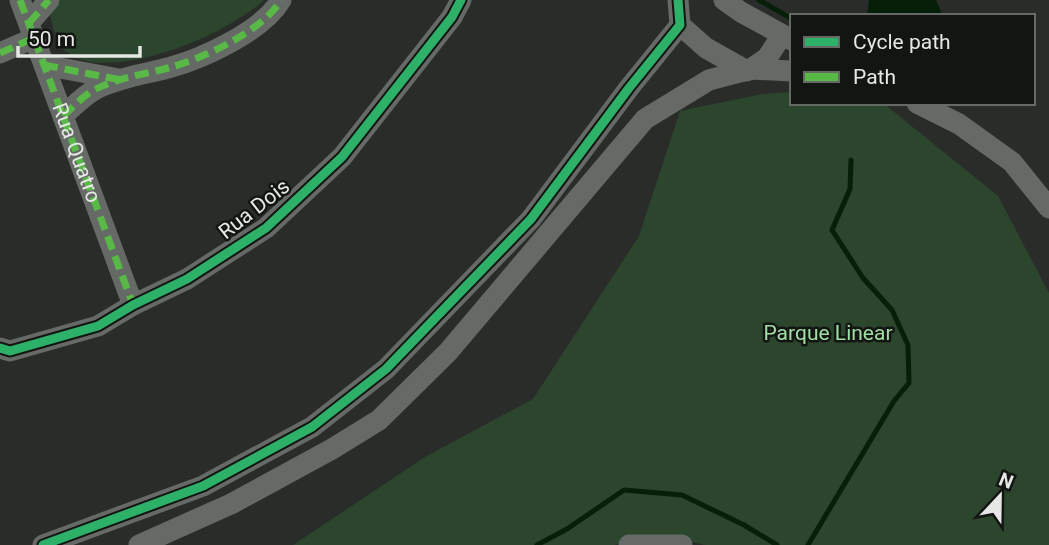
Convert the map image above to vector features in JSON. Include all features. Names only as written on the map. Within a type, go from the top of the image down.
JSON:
[{"type":"street","name":"Rua Quatro","points":[[20,0],[132,305]]},
{"type":"street","points":[[0,53],[32,31],[49,0]]},
{"type":"street","points":[[63,116],[96,89],[170,67],[216,49],[274,12],[281,0]]},
{"type":"street","name":"Rua Dois","points":[[0,348],[9,351],[98,326],[132,305],[187,279],[266,228],[342,157],[452,18],[461,0]]},
{"type":"street","points":[[43,545],[203,486],[312,427],[386,369],[531,219],[680,25],[678,0]]},
{"type":"street","points":[[724,0],[787,37],[767,58],[749,70]]},
{"type":"street","points":[[680,25],[706,48],[749,70]]},
{"type":"street","points":[[44,65],[124,80]]},
{"type":"street","points":[[139,545],[231,504],[379,420],[448,352],[645,119],[709,80],[749,70],[790,71]]},
{"type":"street","points":[[921,105],[959,124],[1012,162],[1049,208]]},
{"type":"street","points":[[629,545],[682,545]]},
{"type":"green space","points":[[57,0],[264,0],[227,26],[178,48],[152,56],[103,63],[79,59],[58,46],[50,15]]},
{"type":"green space","name":"Parque Linear","points":[[790,92],[790,105],[885,105],[998,196],[1049,293],[1049,545],[705,545],[659,539],[614,545],[293,545],[425,457],[533,399],[639,236],[680,111],[762,94]]},
{"type":"shaded area","points":[[869,0],[936,0],[942,14],[867,14]]},
{"type":"waterway","points":[[759,0],[790,18]]},
{"type":"waterway","points":[[808,545],[894,401],[909,383],[908,345],[892,310],[863,278],[832,230],[850,189],[851,160]]},
{"type":"waterway","points":[[537,545],[567,529],[624,490],[682,495],[744,525],[777,545]]},
{"type":"marked path","points":[[20,0],[133,305]]},
{"type":"marked path","points":[[29,23],[49,0]]},
{"type":"marked path","points":[[63,116],[87,94],[104,85],[182,64],[214,51],[261,22],[281,0]]},
{"type":"marked path","points":[[0,53],[34,38]]},
{"type":"marked path","points":[[44,65],[121,80]]},
{"type":"cycle path","points":[[0,348],[10,351],[98,326],[133,305],[187,279],[266,228],[342,157],[452,17],[461,0]]},
{"type":"cycle path","points":[[43,545],[203,486],[312,427],[386,369],[531,219],[680,25],[678,0]]}]
